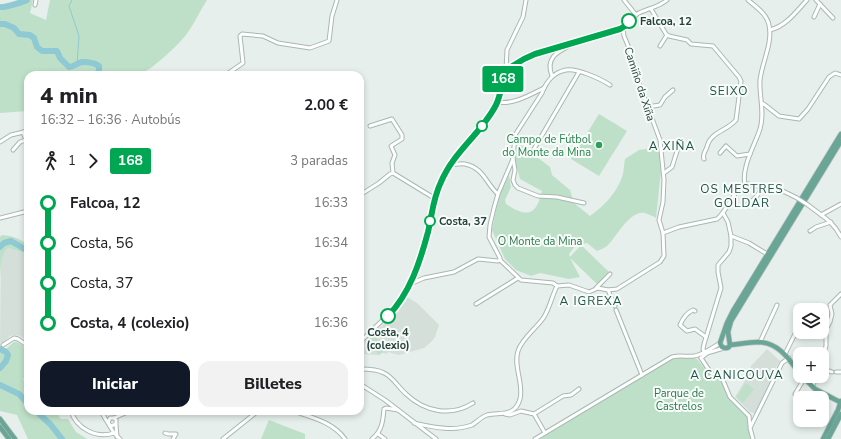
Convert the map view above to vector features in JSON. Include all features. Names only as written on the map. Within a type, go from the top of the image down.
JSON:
[{"type":"main road","points":[[841,134],[728,319],[720,341],[721,346],[724,348],[728,347],[730,342],[728,332],[731,321],[841,141]]},
{"type":"main road","points":[[720,341],[724,338],[730,342],[760,342],[776,346],[787,356],[793,364]]},
{"type":"main road","points":[[809,383],[820,391]]},
{"type":"main road","points":[[823,439],[840,404],[829,396]]},
{"type":"main road","points":[[828,439],[841,414]]},
{"type":"main road","points":[[0,419],[15,439]]},
{"type":"main road","points":[[0,427],[9,439]]},
{"type":"street","points":[[35,5],[36,0]]},
{"type":"street","points":[[232,71],[243,64],[240,36],[242,34],[263,36],[278,44],[310,48],[329,41],[332,16],[337,0]]},
{"type":"street","points":[[364,338],[382,322],[397,305],[410,284],[419,263],[428,233],[434,198],[440,183],[449,165],[483,125],[497,102],[506,70],[507,50],[523,17],[526,0]]},
{"type":"street","points":[[624,0],[636,14]]},
{"type":"street","points":[[506,70],[535,54],[623,28],[636,14],[660,5],[667,0]]},
{"type":"street","points":[[745,185],[745,174],[750,154],[761,128],[762,103],[760,81],[770,30],[768,21],[764,15],[748,0]]},
{"type":"street","points":[[770,30],[786,22],[807,0]]},
{"type":"street","points":[[816,0],[833,18]]},
{"type":"street","points":[[814,17],[820,4]]},
{"type":"street","points":[[651,9],[661,28],[667,35],[687,40],[691,44],[713,46],[740,77],[741,81],[736,120],[715,134],[707,142],[703,156],[704,159]]},
{"type":"street","name":"Camiño da Xiña","points":[[608,290],[617,289],[660,262],[664,256],[665,249],[663,233],[659,220],[664,173],[660,140],[647,108],[624,36],[623,28]]},
{"type":"street","points":[[660,46],[667,35]]},
{"type":"street","points":[[552,76],[550,68],[554,55],[576,42]]},
{"type":"street","points":[[584,203],[557,197],[538,196],[518,188],[513,180],[515,170],[513,159],[515,135],[552,76],[567,70],[598,77],[610,85]]},
{"type":"street","points":[[534,149],[579,72]]},
{"type":"street","points":[[762,103],[779,116],[799,119],[808,109],[829,77],[834,73],[841,75]]},
{"type":"street","points":[[536,103],[536,95],[544,88]]},
{"type":"street","points":[[647,108],[660,105],[665,97],[673,90]]},
{"type":"street","points":[[497,102],[503,103],[530,95],[541,95]]},
{"type":"street","points":[[370,126],[392,119],[402,135],[402,139],[391,146],[395,155],[392,163],[393,173]]},
{"type":"street","points":[[0,142],[11,135],[23,132]]},
{"type":"street","points":[[13,150],[20,142],[24,141]]},
{"type":"street","points":[[720,153],[726,146],[737,156],[750,154]]},
{"type":"street","points":[[664,173],[672,168],[678,148]]},
{"type":"street","points":[[513,159],[498,194],[490,225],[490,240],[500,260],[518,278],[525,281],[553,283],[557,286],[568,285],[590,292],[610,274]]},
{"type":"street","points":[[449,165],[466,164],[477,170],[485,177],[498,194]]},
{"type":"street","points":[[393,173],[434,198]]},
{"type":"street","points":[[364,192],[393,173]]},
{"type":"street","points":[[663,233],[679,227],[715,220],[723,213],[739,190],[745,185],[790,193],[831,222],[837,228],[841,237]]},
{"type":"street","points":[[745,206],[754,200],[761,191],[762,187]]},
{"type":"street","points":[[821,215],[841,204]]},
{"type":"street","points":[[0,218],[24,212]]},
{"type":"street","points":[[701,358],[704,353],[706,337],[721,288],[717,268],[719,263],[729,252],[731,246],[731,236],[728,222],[723,213]]},
{"type":"street","points":[[810,231],[816,227],[831,222]]},
{"type":"street","points":[[731,236],[749,243],[767,254]]},
{"type":"street","points":[[410,284],[424,278],[454,272],[478,259],[500,260]]},
{"type":"street","points":[[476,304],[518,278]]},
{"type":"street","points":[[506,414],[516,408],[520,400],[517,360],[519,349],[543,318],[557,286]]},
{"type":"street","points":[[596,288],[608,290],[642,375]]},
{"type":"street","points":[[826,347],[826,329],[832,314],[830,306],[841,294]]},
{"type":"street","points":[[760,342],[776,305]]},
{"type":"street","points":[[695,311],[693,310],[688,313],[682,321],[681,326],[688,331],[695,329],[706,337]]},
{"type":"street","points":[[4,345],[14,338],[18,338],[24,343]]},
{"type":"street","points":[[750,428],[782,363],[787,356],[794,339]]},
{"type":"street","points":[[704,353],[720,341]]},
{"type":"street","points":[[696,356],[724,348]]},
{"type":"street","points":[[534,439],[642,375],[674,357],[683,355],[701,358],[711,373],[722,378],[730,397],[748,414],[753,439]]},
{"type":"street","points":[[364,369],[382,372],[392,379],[412,400],[436,411],[455,411],[473,404]]},
{"type":"street","points":[[836,372],[841,372]]},
{"type":"street","points":[[364,386],[380,396],[436,439]]},
{"type":"street","points":[[534,414],[563,396],[571,395],[579,389]]},
{"type":"street","points":[[372,439],[378,434],[383,421],[384,409],[398,410]]},
{"type":"street","points":[[414,423],[449,429],[473,424],[484,416],[496,413],[510,415],[521,411],[534,414],[545,433]]},
{"type":"street","points":[[73,415],[78,425],[89,434],[105,437],[114,434]]},
{"type":"street","points":[[103,415],[118,438]]},
{"type":"street","points":[[103,415],[112,418],[116,423],[118,438]]},
{"type":"street","points":[[108,424],[114,415]]},
{"type":"street","points":[[112,418],[120,415]]},
{"type":"street","points":[[108,424],[112,426],[124,415]]},
{"type":"street","points":[[223,439],[253,415]]},
{"type":"street","points":[[309,415],[334,429],[345,439]]},
{"type":"street","points":[[164,433],[176,434],[173,439]]},
{"type":"street","points":[[378,434],[385,439]]},
{"type":"shaded area","points":[[8,248],[24,253],[24,338],[15,335],[10,336],[3,343],[0,343],[1,255],[4,250]]},
{"type":"shaded area","points":[[407,297],[417,303],[439,325],[432,341],[424,348],[399,355],[388,352],[387,354],[383,353],[378,355],[364,354],[364,342],[375,333],[401,306]]},
{"type":"shaded area","points":[[767,349],[780,361],[774,371],[772,371],[775,375],[756,413],[754,413],[750,412],[735,397],[749,374],[751,366]]},
{"type":"green space","points":[[33,0],[30,13],[46,20],[50,0],[207,0],[186,35],[164,57],[146,71],[24,71],[24,111],[0,113],[0,7],[12,5],[15,1]]},
{"type":"green space","name":"Campo de Fútbol do Monte da Mina","points":[[599,114],[627,131],[599,176],[571,159]]},
{"type":"green space","name":"O Monte da Mina","points":[[517,142],[550,167],[552,175],[570,190],[574,203],[590,216],[605,203],[618,187],[623,174],[625,159],[639,150],[654,148],[660,153],[661,171],[656,218],[645,213],[634,215],[624,224],[604,248],[597,251],[587,243],[576,245],[569,254],[570,257],[581,245],[609,272],[598,285],[570,258],[580,277],[569,279],[540,273],[531,276],[516,270],[505,259],[492,230],[499,195],[509,175],[511,187],[505,200],[506,204],[513,208],[525,213],[534,210],[540,199],[542,191],[520,179],[515,160]]},
{"type":"green space","points":[[2,235],[9,236],[24,242],[24,253],[8,248],[5,251],[2,258],[0,279],[0,237]]},
{"type":"green space","points":[[374,335],[386,349],[379,355],[367,341]]},
{"type":"green space","points":[[14,342],[17,342],[24,347],[24,415],[58,415],[61,419],[68,419],[76,432],[87,439],[28,439],[17,415],[0,411],[0,346],[6,349]]},
{"type":"green space","name":"Parque de Castrelos","points":[[677,357],[697,359],[709,374],[721,379],[728,395],[748,415],[751,439],[537,439],[672,359]]},
{"type":"green space","points":[[746,383],[754,389],[743,403],[736,397]]},
{"type":"green space","points":[[269,420],[305,434],[305,439],[261,439]]},
{"type":"waterway","points":[[0,7],[9,6],[27,0]]},
{"type":"waterway","points":[[72,0],[69,6],[79,36],[77,64]]},
{"type":"waterway","points":[[0,24],[5,24],[14,28],[19,34],[30,35],[34,38],[37,47],[42,51],[57,51],[60,58],[69,67],[82,62],[91,63],[99,66],[99,71]]},
{"type":"waterway","points":[[0,247],[4,243],[11,241],[24,249]]},
{"type":"waterway","points":[[0,349],[8,355],[6,361],[0,368]]},
{"type":"waterway","points":[[0,385],[19,394],[24,400]]},
{"type":"waterway","points":[[40,415],[51,425],[62,439]]},
{"type":"bus line","name":"168","points":[[388,316],[405,294],[419,263],[428,233],[434,198],[442,179],[453,159],[491,114],[496,105],[506,70],[535,54],[620,29],[629,21]]},
{"type":"place","name":"Falcoa, 12","points":[[629,21]]},
{"type":"place","name":"Campo de Fútbol do Monte da Mina","points":[[599,145]]},
{"type":"place","name":"Costa, 37","points":[[430,221]]},
{"type":"place","name":"Costa, 4 (colexio)","points":[[388,316]]},
{"type":"district","name":"SEIXO","points":[[729,91]]},
{"type":"district","name":"A XIÑA","points":[[672,146]]},
{"type":"district","name":"OS MESTRES GOLDAR","points":[[742,196]]},
{"type":"district","name":"A IGREXA","points":[[591,301]]},
{"type":"district","name":"A CANICOUVA","points":[[737,375]]}]
